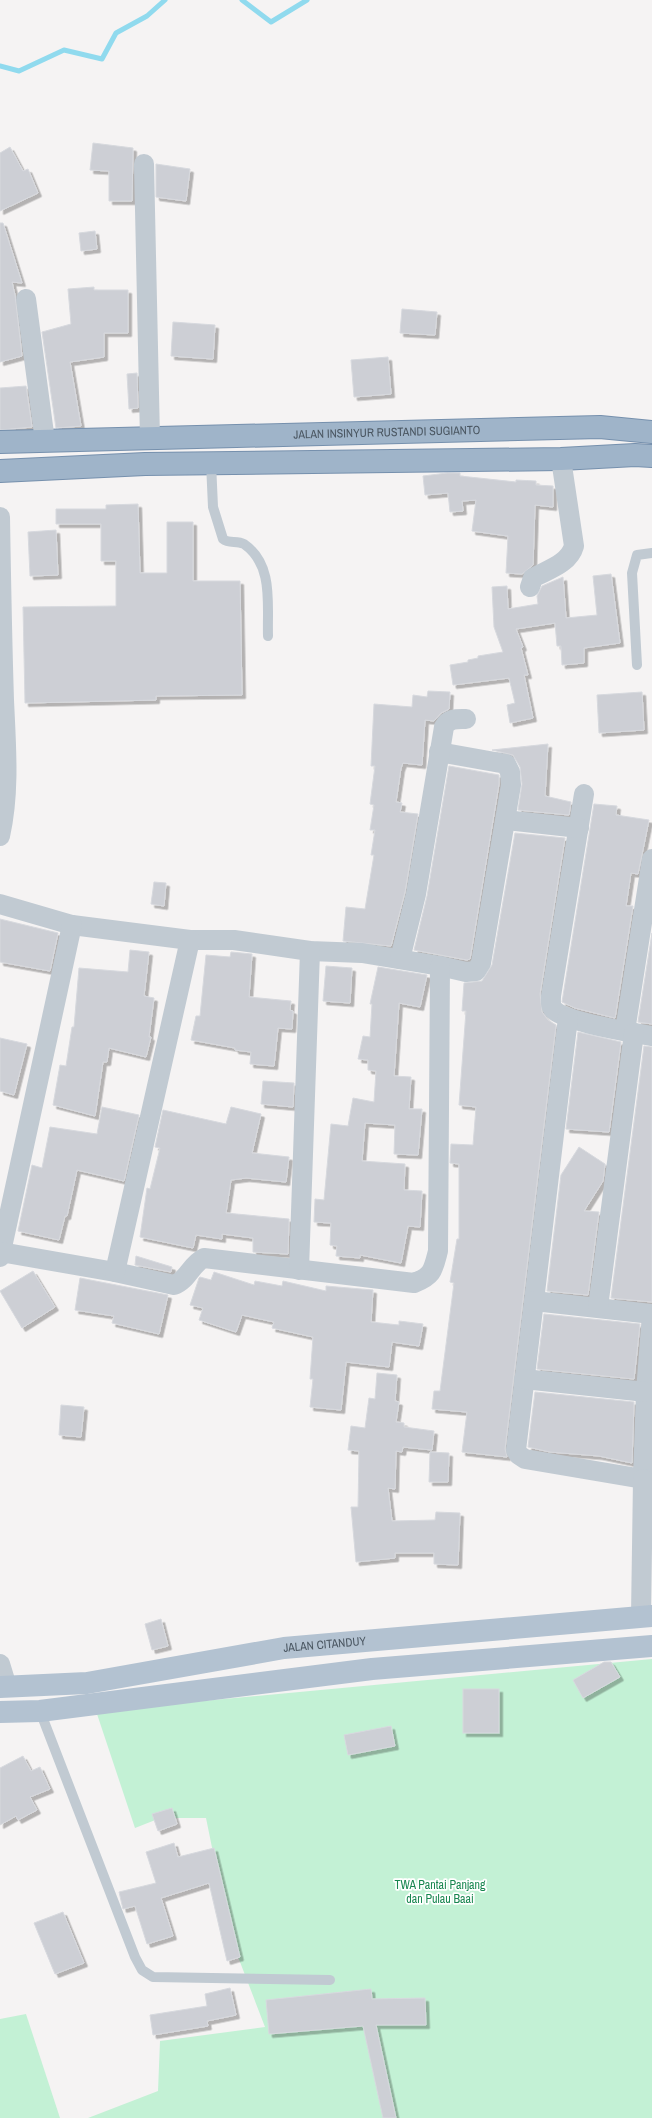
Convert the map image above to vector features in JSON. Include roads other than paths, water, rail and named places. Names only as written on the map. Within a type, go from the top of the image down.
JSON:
[{"type":"highway","name":"JALAN INSINYUR RUSTANDI SUGIANTO","points":[[0,442],[210,438],[600,427],[652,432]]},
{"type":"highway","points":[[210,438],[211,463]]},
{"type":"highway","points":[[0,471],[145,464],[561,459],[635,455],[652,456]]},
{"type":"main road","name":"JALAN CITANDUY","points":[[4,1687],[86,1683],[284,1648],[646,1616]]},
{"type":"main road","points":[[0,1712],[40,1711],[372,1669],[652,1646]]},
{"type":"street","points":[[144,164],[150,439]]},
{"type":"street","points":[[26,299],[45,441]]},
{"type":"street","points":[[530,587],[533,578],[555,568],[572,552],[574,546],[561,459]]},
{"type":"street","points":[[0,517],[2,701],[7,757],[3,777],[4,821],[0,836]]},
{"type":"street","points":[[400,959],[417,887],[444,727],[447,722],[454,719],[466,719]]},
{"type":"street","points":[[0,904],[72,926],[190,940],[234,940],[310,951],[362,953],[472,972],[476,971],[481,963],[506,820],[511,785],[510,772],[506,764],[439,752]]},
{"type":"street","points":[[584,794],[551,996],[551,1005],[554,1010],[568,1018],[637,1033]]},
{"type":"street","points":[[506,820],[578,828]]},
{"type":"street","points":[[598,1307],[637,1033],[652,858]]},
{"type":"street","points":[[72,926],[1,1255],[115,1272],[174,1285],[179,1283],[198,1261],[204,1258],[414,1283],[427,1278],[434,1269],[438,1251],[440,966]]},
{"type":"street","points":[[115,1272],[190,940]]},
{"type":"street","points":[[299,1270],[310,951]]},
{"type":"street","points":[[568,1018],[516,1450],[519,1455],[525,1458],[643,1479]]},
{"type":"street","points":[[534,1301],[652,1314],[646,1392],[643,1479],[646,1616]]},
{"type":"street","points":[[524,1379],[646,1392]]},
{"type":"street","points":[[0,1664],[4,1687]]},
{"type":"lane","points":[[211,463],[213,507],[223,539],[226,541],[243,544],[255,555],[266,573],[268,636]]},
{"type":"lane","points":[[637,665],[632,573],[637,555],[652,553]]},
{"type":"lane","points":[[40,1711],[135,1957],[142,1970],[153,1977],[330,1980]]},
{"type":"waterway","points":[[0,66],[19,71],[64,50],[102,59],[116,33],[147,16],[165,0]]},
{"type":"waterway","points":[[242,0],[271,22],[307,0]]},
{"type":"park label","name":"TWA Pantai Panjang dan Pulau Baai","points":[[440,1892]]}]
